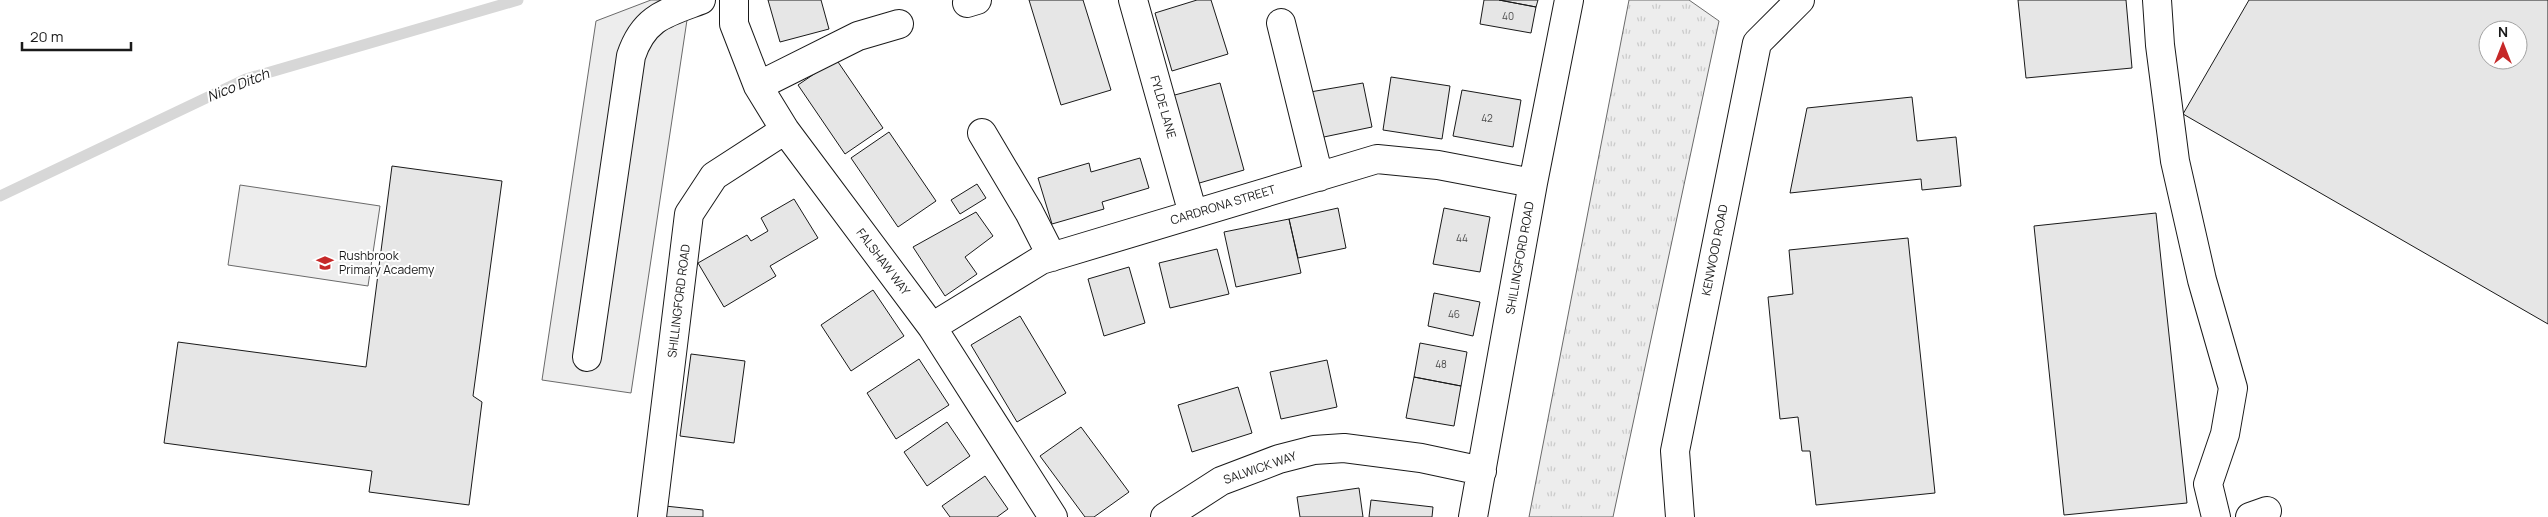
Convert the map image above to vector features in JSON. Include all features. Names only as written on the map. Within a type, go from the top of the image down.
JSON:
[{"type":"street","points":[[587,357],[633,48],[646,25],[660,16],[702,0]]},
{"type":"street","name":"FYLDE LANE","points":[[1133,0],[1193,214]]},
{"type":"street","name":"SHILLINGFORD ROAD","points":[[1473,517],[1533,183],[1569,0]]},
{"type":"street","name":"KENWOOD ROAD","points":[[1680,517],[1675,451],[1757,43],[1800,0]]},
{"type":"street","points":[[2157,0],[2160,45],[2175,161],[2202,280],[2233,388],[2225,434],[2208,484],[2216,517]]},
{"type":"street","name":"FALSHAW WAY","points":[[734,12],[758,86],[786,130],[932,327],[1053,517]]},
{"type":"street","points":[[1281,22],[1319,177]]},
{"type":"street","points":[[758,86],[858,36],[899,24]]},
{"type":"street","name":"SHILLINGFORD ROAD","points":[[652,517],[689,214],[714,176],[786,130]]},
{"type":"street","points":[[982,133],[1029,212],[1052,256]]},
{"type":"street","name":"CARDRONA STREET","points":[[932,327],[1041,260],[1377,159],[1438,166],[1533,183]]},
{"type":"street","name":"SALWICK WAY","points":[[1165,517],[1221,481],[1279,458],[1314,450],[1344,448],[1421,458],[1482,471]]},
{"type":"green space","points":[[1629,0],[1689,0],[1719,21],[1613,517],[1529,517]]},
{"type":"shaded area","points":[[651,0],[690,0],[631,393],[542,380],[596,21]]},
{"type":"shaded area","points":[[240,185],[380,206],[368,286],[228,265]]},
{"type":"building","points":[[768,0],[821,0],[829,29],[780,42]]},
{"type":"building","points":[[1029,0],[1083,0],[1111,90],[1061,105]]},
{"type":"building","points":[[1197,0],[1211,0],[1228,54],[1172,71],[1155,13]]},
{"type":"building","points":[[1484,0],[1499,0],[1536,7],[1531,33],[1480,24]]},
{"type":"building","points":[[1499,0],[1538,0],[1536,7]]},
{"type":"building","points":[[2018,0],[2126,0],[2132,68],[2026,78]]},
{"type":"building","points":[[2249,0],[2548,0],[2548,324],[2183,114]]},
{"type":"building","points":[[836,59],[883,128],[845,154],[798,85]]},
{"type":"building","points":[[1391,77],[1450,86],[1442,139],[1383,130]]},
{"type":"building","points":[[1220,83],[1244,170],[1196,184],[1171,96]]},
{"type":"building","points":[[1363,83],[1372,127],[1319,138],[1310,92]]},
{"type":"building","points":[[1462,90],[1521,100],[1513,147],[1453,136]]},
{"type":"building","points":[[1912,97],[1917,141],[1956,137],[1961,186],[1922,190],[1921,179],[1790,193],[1807,108]]},
{"type":"building","points":[[889,132],[936,201],[898,227],[851,158]]},
{"type":"building","points":[[1140,158],[1149,188],[1102,202],[1104,209],[1052,224],[1038,178],[1089,163],[1091,172]]},
{"type":"building","points":[[392,166],[502,181],[473,396],[482,402],[469,505],[369,492],[372,471],[164,443],[178,342],[366,367]]},
{"type":"building","points":[[977,184],[986,198],[960,214],[951,200]]},
{"type":"building","points":[[794,199],[818,238],[770,266],[776,276],[724,307],[698,263],[747,235],[751,241],[768,231],[761,218]]},
{"type":"building","points":[[1338,208],[1346,248],[1298,258],[1289,219]]},
{"type":"building","points":[[1444,208],[1490,217],[1480,272],[1433,264]]},
{"type":"building","points":[[976,212],[993,236],[965,257],[977,274],[945,296],[913,247]]},
{"type":"building","points":[[2156,213],[2187,503],[2064,515],[2034,226]]},
{"type":"building","points":[[1289,219],[1301,273],[1236,287],[1224,232]]},
{"type":"building","points":[[1908,238],[1935,493],[1816,505],[1810,451],[1802,451],[1798,417],[1780,419],[1768,297],[1793,294],[1789,250]]},
{"type":"building","points":[[1217,249],[1229,294],[1170,308],[1159,263]]},
{"type":"building","points":[[1129,267],[1145,323],[1104,336],[1088,279]]},
{"type":"building","points":[[873,290],[904,336],[851,371],[821,325]]},
{"type":"building","points":[[1434,293],[1480,302],[1473,336],[1428,326]]},
{"type":"building","points":[[1020,316],[1066,393],[1017,422],[971,345]]},
{"type":"building","points":[[1420,343],[1467,352],[1461,386],[1414,377]]},
{"type":"building","points":[[691,354],[745,361],[734,443],[680,436]]},
{"type":"building","points":[[919,359],[949,405],[896,439],[867,393]]},
{"type":"building","points":[[1327,360],[1337,407],[1281,419],[1270,372]]},
{"type":"building","points":[[1414,377],[1461,386],[1454,426],[1406,418]]},
{"type":"building","points":[[1238,387],[1252,433],[1192,452],[1178,405]]},
{"type":"building","points":[[947,422],[970,456],[927,486],[904,452]]},
{"type":"building","points":[[1081,427],[1129,492],[1094,517],[1085,517],[1040,456]]},
{"type":"building","points":[[985,476],[1008,509],[997,517],[950,517],[942,506]]},
{"type":"building","points":[[1359,488],[1363,517],[1300,517],[1297,497]]},
{"type":"building","points":[[1371,500],[1433,507],[1432,517],[1369,517]]},
{"type":"building","points":[[665,506],[703,510],[703,517],[663,517]]},
{"type":"waterway","name":"Nico Ditch","points":[[0,196],[246,79],[518,0]]},
{"type":"place","name":"Rushbrook Primary Academy","points":[[325,263]]}]
